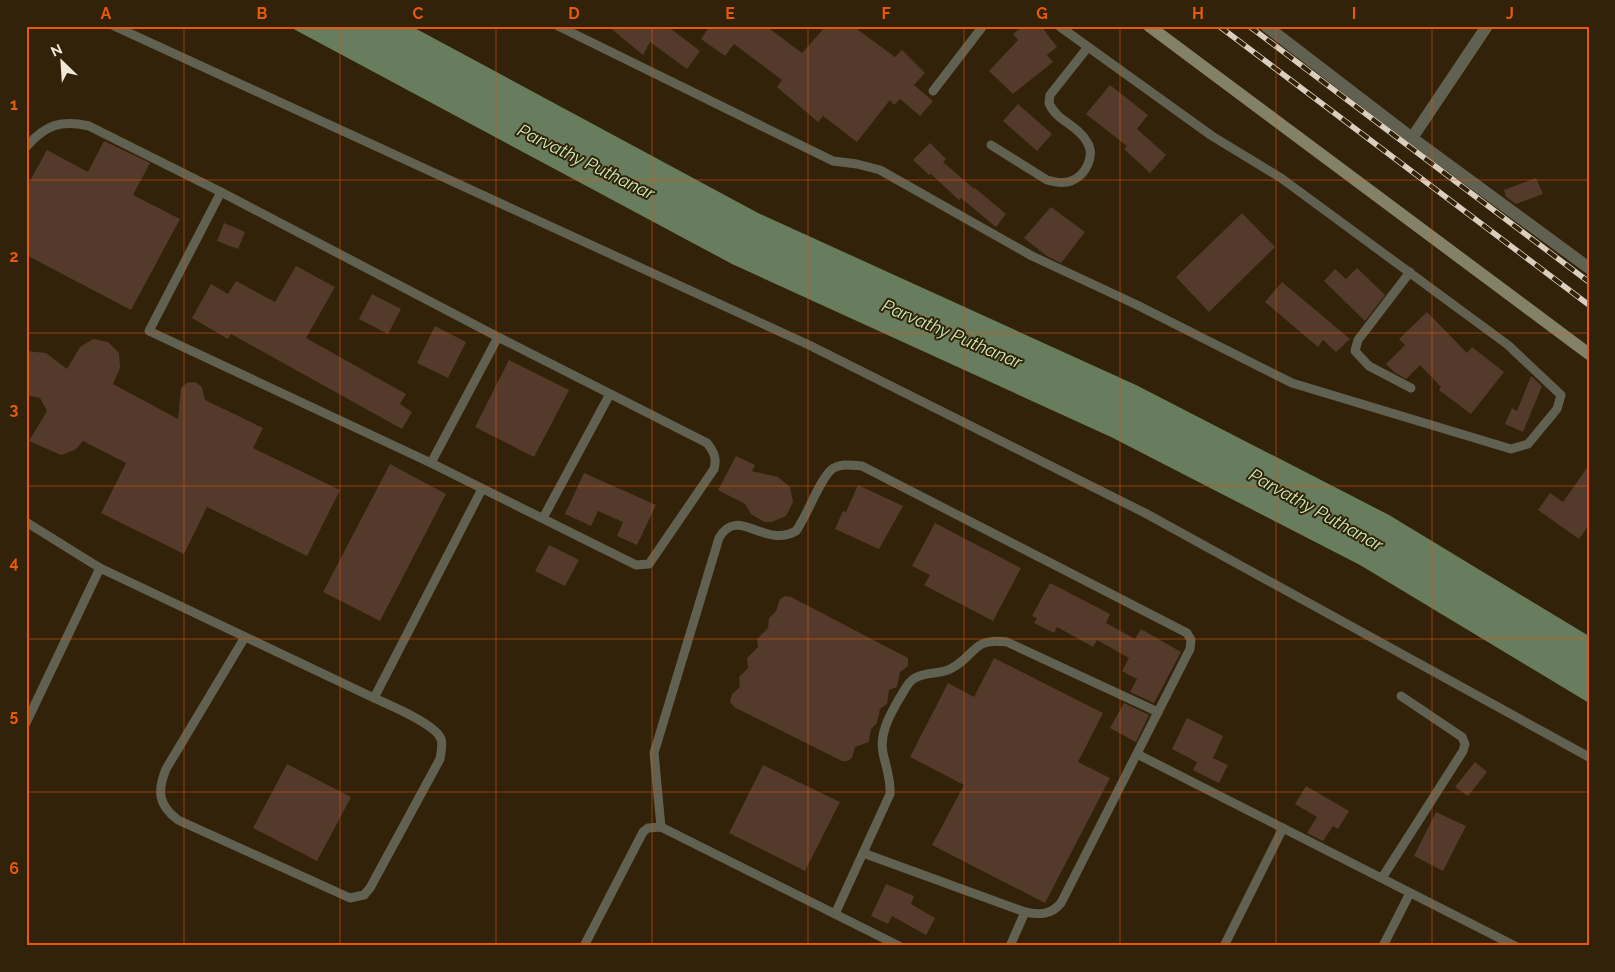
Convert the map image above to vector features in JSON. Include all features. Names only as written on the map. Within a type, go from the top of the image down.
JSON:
[{"type":"main road","points":[[1149,26],[1589,354]]},
{"type":"street","points":[[1266,26],[1412,138],[1589,268]]},
{"type":"street","points":[[1412,138],[1487,26]]},
{"type":"lane","points":[[114,26],[818,349],[1146,513],[1589,757]]},
{"type":"lane","points":[[558,26],[833,161],[857,164],[880,170],[1032,256],[1135,304],[1292,382],[1511,449],[1528,444],[1557,409],[1561,395],[1508,345],[1281,178],[1212,136],[1059,26]]},
{"type":"lane","points":[[934,91],[983,26]]},
{"type":"lane","points":[[991,145],[1047,180],[1058,183],[1069,182],[1085,170],[1090,160],[1088,142],[1057,115],[1049,103],[1050,95],[1088,47]]},
{"type":"lane","points":[[26,146],[36,135],[52,126],[71,122],[89,126],[221,192],[498,337],[707,443],[715,455],[714,469],[654,559],[643,566],[636,565],[431,463],[149,331],[221,192]]},
{"type":"lane","points":[[1410,272],[1358,340],[1355,352],[1369,366],[1411,388]]},
{"type":"lane","points":[[431,463],[498,337]]},
{"type":"lane","points":[[543,518],[610,394]]},
{"type":"lane","points":[[661,827],[654,753],[719,538],[730,526],[739,525],[780,537],[796,531],[825,478],[831,470],[840,465],[862,466],[1187,632],[1191,640],[1190,649],[1061,903],[1048,914],[1025,912],[863,853]]},
{"type":"lane","points":[[374,698],[482,489]]},
{"type":"lane","points":[[26,522],[100,568],[246,636],[433,728],[441,739],[440,759],[370,888],[364,895],[350,898],[178,820],[168,813],[164,805],[160,784],[166,769],[246,636]]},
{"type":"lane","points":[[26,722],[100,568]]},
{"type":"lane","points":[[836,914],[890,794],[889,772],[882,751],[882,739],[887,720],[909,682],[925,674],[945,672],[978,645],[986,641],[1007,642],[1158,712]]},
{"type":"lane","points":[[1382,878],[1465,744],[1462,737],[1401,696]]},
{"type":"lane","points":[[1136,754],[1515,946]]},
{"type":"lane","points":[[584,946],[640,837],[648,828],[661,827],[899,946]]},
{"type":"lane","points":[[1224,946],[1283,828]]},
{"type":"lane","points":[[1383,946],[1410,893]]},
{"type":"lane","points":[[1010,946],[1025,912]]},
{"type":"water","name":"Parvathy Puthanar","points":[[288,26],[411,26],[758,213],[1136,385],[1389,515],[1589,636],[1589,703],[1360,565],[1111,437],[732,264]]},
{"type":"building","points":[[608,26],[667,26],[700,51],[687,69],[650,42],[643,55]]},
{"type":"building","points":[[710,26],[766,26],[802,53],[826,26],[853,26],[895,57],[902,50],[925,73],[914,85],[933,101],[920,116],[900,99],[894,105],[890,100],[857,142],[823,116],[818,122],[777,87],[782,80],[734,44],[725,56],[701,39]]},
{"type":"building","points":[[1023,26],[1041,26],[1057,47],[1047,55],[1053,62],[1013,94],[989,71],[1018,40],[1013,34]]},
{"type":"building","points":[[1110,85],[1148,115],[1137,129],[1166,155],[1150,173],[1124,149],[1127,146],[1086,114]]},
{"type":"building","points":[[1018,104],[1052,134],[1037,151],[1003,121]]},
{"type":"building","points":[[104,141],[150,163],[133,195],[180,219],[131,310],[26,255],[26,188],[47,150],[88,172]]},
{"type":"building","points":[[930,143],[946,159],[943,162],[1006,214],[996,227],[961,198],[959,200],[913,160]]},
{"type":"building","points":[[1536,178],[1543,194],[1516,204],[1506,197],[1504,190]]},
{"type":"building","points":[[1051,207],[1085,232],[1061,263],[1047,256],[1024,238]]},
{"type":"building","points":[[1242,213],[1275,247],[1209,312],[1176,277]]},
{"type":"building","points":[[224,223],[245,232],[238,249],[217,241]]},
{"type":"building","points":[[296,266],[335,287],[306,338],[406,394],[400,404],[412,412],[402,429],[231,334],[228,339],[192,318],[211,284],[228,294],[236,281],[275,302]]},
{"type":"building","points":[[1357,268],[1385,295],[1365,321],[1324,281],[1335,269],[1346,279]]},
{"type":"building","points":[[1282,282],[1350,339],[1336,352],[1323,340],[1318,347],[1265,302]]},
{"type":"building","points":[[372,294],[401,309],[388,334],[359,319]]},
{"type":"building","points":[[1427,312],[1467,353],[1472,347],[1504,372],[1471,414],[1439,390],[1441,387],[1420,365],[1406,379],[1394,372],[1386,364],[1405,345],[1399,339]]},
{"type":"building","points":[[435,326],[466,342],[448,378],[417,363]]},
{"type":"building","points":[[93,339],[108,342],[119,353],[120,368],[113,384],[178,419],[181,388],[187,383],[195,382],[202,387],[205,400],[263,428],[253,448],[340,490],[307,556],[207,507],[184,554],[101,513],[126,463],[83,441],[75,450],[61,455],[29,441],[47,411],[40,398],[26,395],[26,351],[46,353],[67,369],[80,347]]},
{"type":"building","points":[[509,360],[569,390],[534,457],[475,427]]},
{"type":"building","points":[[1531,376],[1542,386],[1523,432],[1505,424],[1512,408],[1517,411]]},
{"type":"building","points":[[736,456],[755,465],[752,471],[778,477],[790,487],[793,502],[786,516],[772,522],[764,522],[751,514],[745,504],[718,490]]},
{"type":"building","points":[[390,464],[446,494],[380,621],[323,592]]},
{"type":"building","points":[[1589,465],[1589,525],[1579,539],[1538,510],[1550,493],[1563,502]]},
{"type":"building","points":[[584,473],[656,505],[637,545],[617,536],[623,522],[598,511],[591,526],[565,514]]},
{"type":"building","points":[[858,485],[903,506],[879,549],[835,529],[843,511],[846,512]]},
{"type":"building","points":[[935,523],[1021,568],[993,621],[924,585],[930,575],[912,566]]},
{"type":"building","points":[[549,545],[579,560],[565,586],[535,571]]},
{"type":"building","points":[[1050,583],[1110,614],[1106,623],[1135,639],[1141,629],[1181,652],[1154,703],[1130,692],[1137,679],[1122,671],[1129,658],[1097,640],[1093,647],[1057,627],[1054,633],[1034,623],[1037,618],[1032,616]]},
{"type":"building","points":[[785,596],[791,597],[908,658],[908,666],[900,672],[897,687],[889,690],[887,704],[880,709],[877,723],[871,729],[869,742],[855,747],[852,758],[847,761],[842,761],[734,707],[730,702],[732,694],[740,687],[739,677],[748,668],[747,658],[758,647],[757,639],[768,628],[769,618],[776,611],[780,599]]},
{"type":"building","points":[[994,658],[1103,713],[1078,762],[1110,778],[1045,903],[932,845],[964,785],[910,757],[948,683],[974,697]]},
{"type":"building","points":[[1124,703],[1149,715],[1136,742],[1110,728]]},
{"type":"building","points":[[1187,718],[1223,736],[1213,758],[1228,765],[1219,783],[1193,770],[1197,762],[1172,749]]},
{"type":"building","points":[[1475,762],[1487,772],[1468,796],[1455,787]]},
{"type":"building","points":[[287,764],[351,797],[317,861],[253,828]]},
{"type":"building","points":[[763,765],[840,802],[805,871],[729,833]]},
{"type":"building","points":[[1306,786],[1349,811],[1338,829],[1333,826],[1323,841],[1307,833],[1317,817],[1295,804]]},
{"type":"building","points":[[1436,812],[1466,826],[1443,871],[1414,856]]},
{"type":"building","points":[[886,884],[914,896],[911,904],[935,918],[926,935],[892,916],[888,924],[871,916]]},
{"type":"railway","points":[[1219,26],[1589,305]]},
{"type":"railway","points":[[1249,26],[1589,282]]}]
